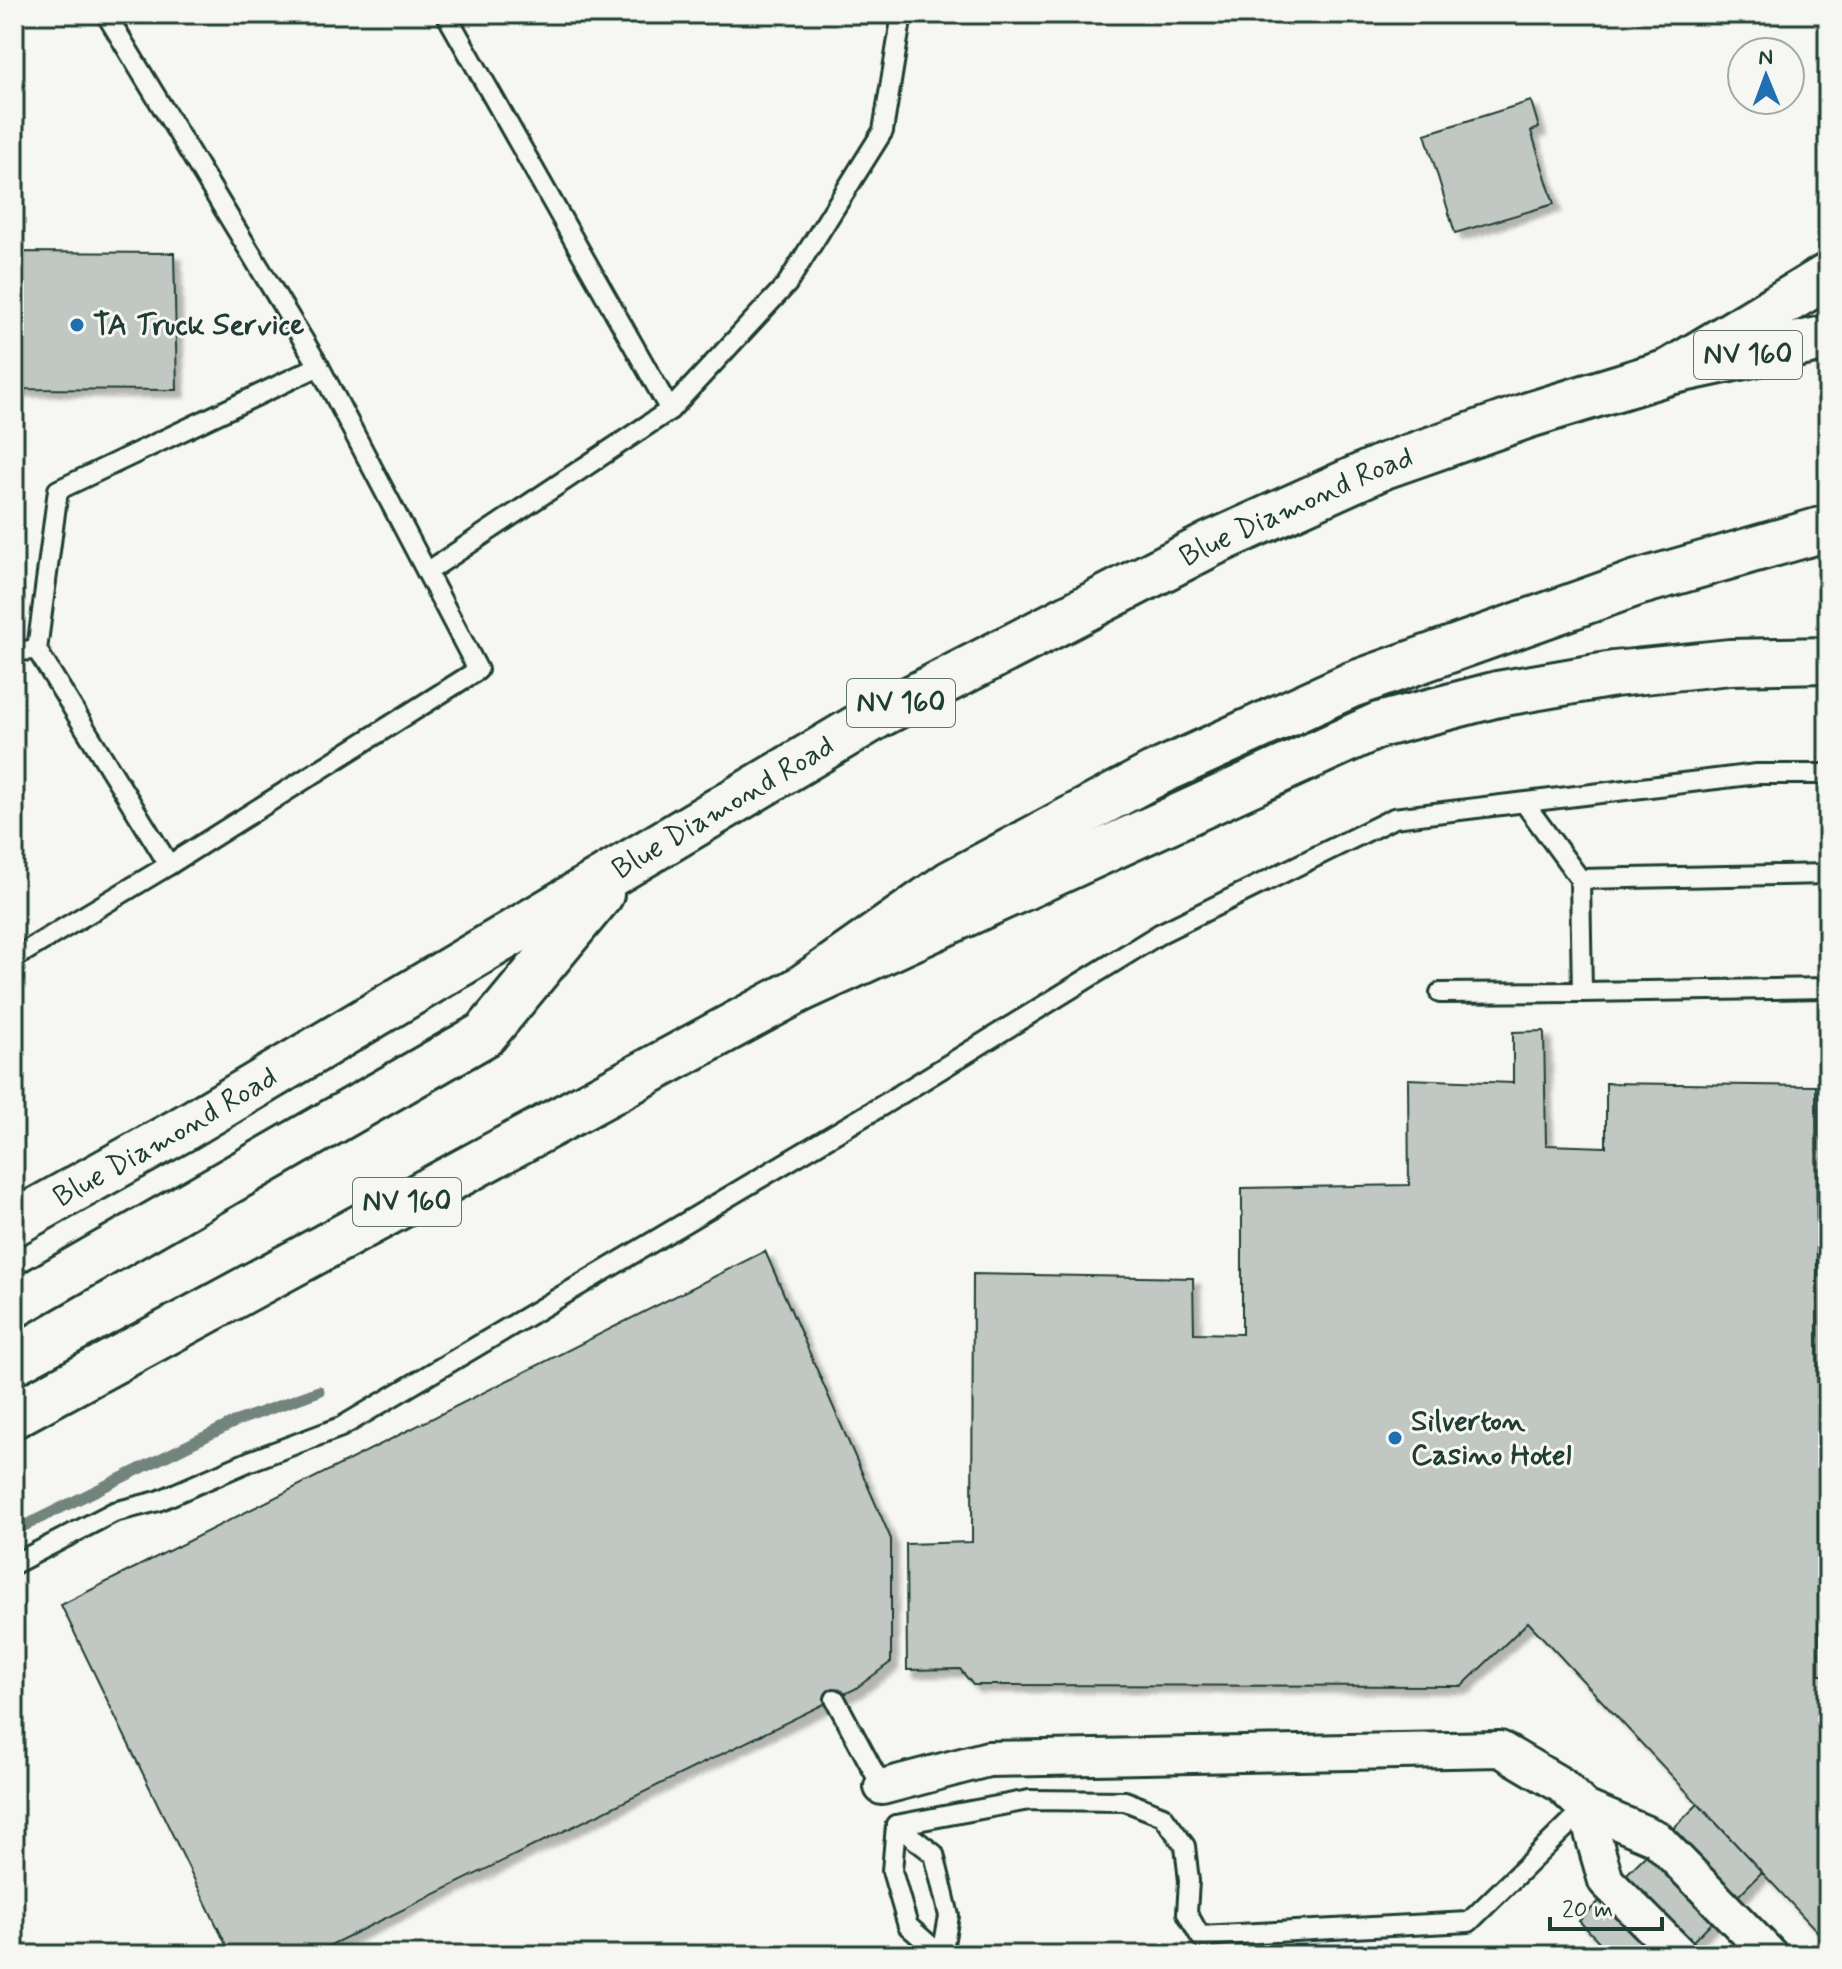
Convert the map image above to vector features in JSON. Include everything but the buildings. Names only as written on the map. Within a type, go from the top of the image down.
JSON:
[{"type":"highway","points":[[1669,372],[1828,276]]},
{"type":"highway","name":"Blue Diamond Road","points":[[14,1223],[194,1122],[877,716],[1211,544],[1384,466],[1529,415],[1669,372],[1828,338]]},
{"type":"highway","name":"NV 160","points":[[14,1415],[799,990],[951,883],[1153,775],[1351,685],[1637,583],[1828,528]]},
{"type":"highway","points":[[799,990],[1379,725],[1498,694],[1614,674],[1730,662],[1828,660]]},
{"type":"highway","points":[[14,1305],[485,1034],[623,868]]},
{"type":"street","points":[[882,1787],[988,1759],[1500,1749],[1561,1785],[1585,1808],[1656,1838],[1770,1955]]},
{"type":"street","points":[[1585,1808],[1606,1881],[1680,1955]]},
{"type":"lane","points":[[14,958],[169,865],[478,670],[319,366],[106,14]]},
{"type":"lane","points":[[446,14],[670,410]]},
{"type":"lane","points":[[427,572],[670,410],[787,284],[883,131],[902,14]]},
{"type":"lane","points":[[169,865],[37,650],[58,490],[319,366]]},
{"type":"lane","points":[[14,651],[37,650]]},
{"type":"lane","points":[[14,1564],[114,1512],[158,1501],[250,1461],[341,1427],[878,1108],[1161,933],[1394,818],[1757,774],[1828,774]]},
{"type":"lane","points":[[1525,804],[1580,879],[1582,992]]},
{"type":"lane","points":[[1580,879],[1828,874]]},
{"type":"lane","points":[[1440,993],[1828,988]]},
{"type":"lane","points":[[835,1699],[882,1787]]},
{"type":"lane","points":[[896,1825],[1029,1800],[1125,1801],[1163,1816],[1185,1846],[1189,1881],[1187,1913],[1200,1936],[1469,1922],[1585,1808]]},
{"type":"lane","points":[[896,1825],[934,1854],[949,1916],[942,1955]]},
{"type":"lane","points":[[896,1825],[892,1871],[908,1926],[942,1955]]},
{"type":"waterway","points":[[14,1531],[237,1421],[319,1391]]},
{"type":"place","name":"TA Truck Service","points":[[77,325]]},
{"type":"place","name":"Silverton Casino Hotel","points":[[1395,1438]]}]
